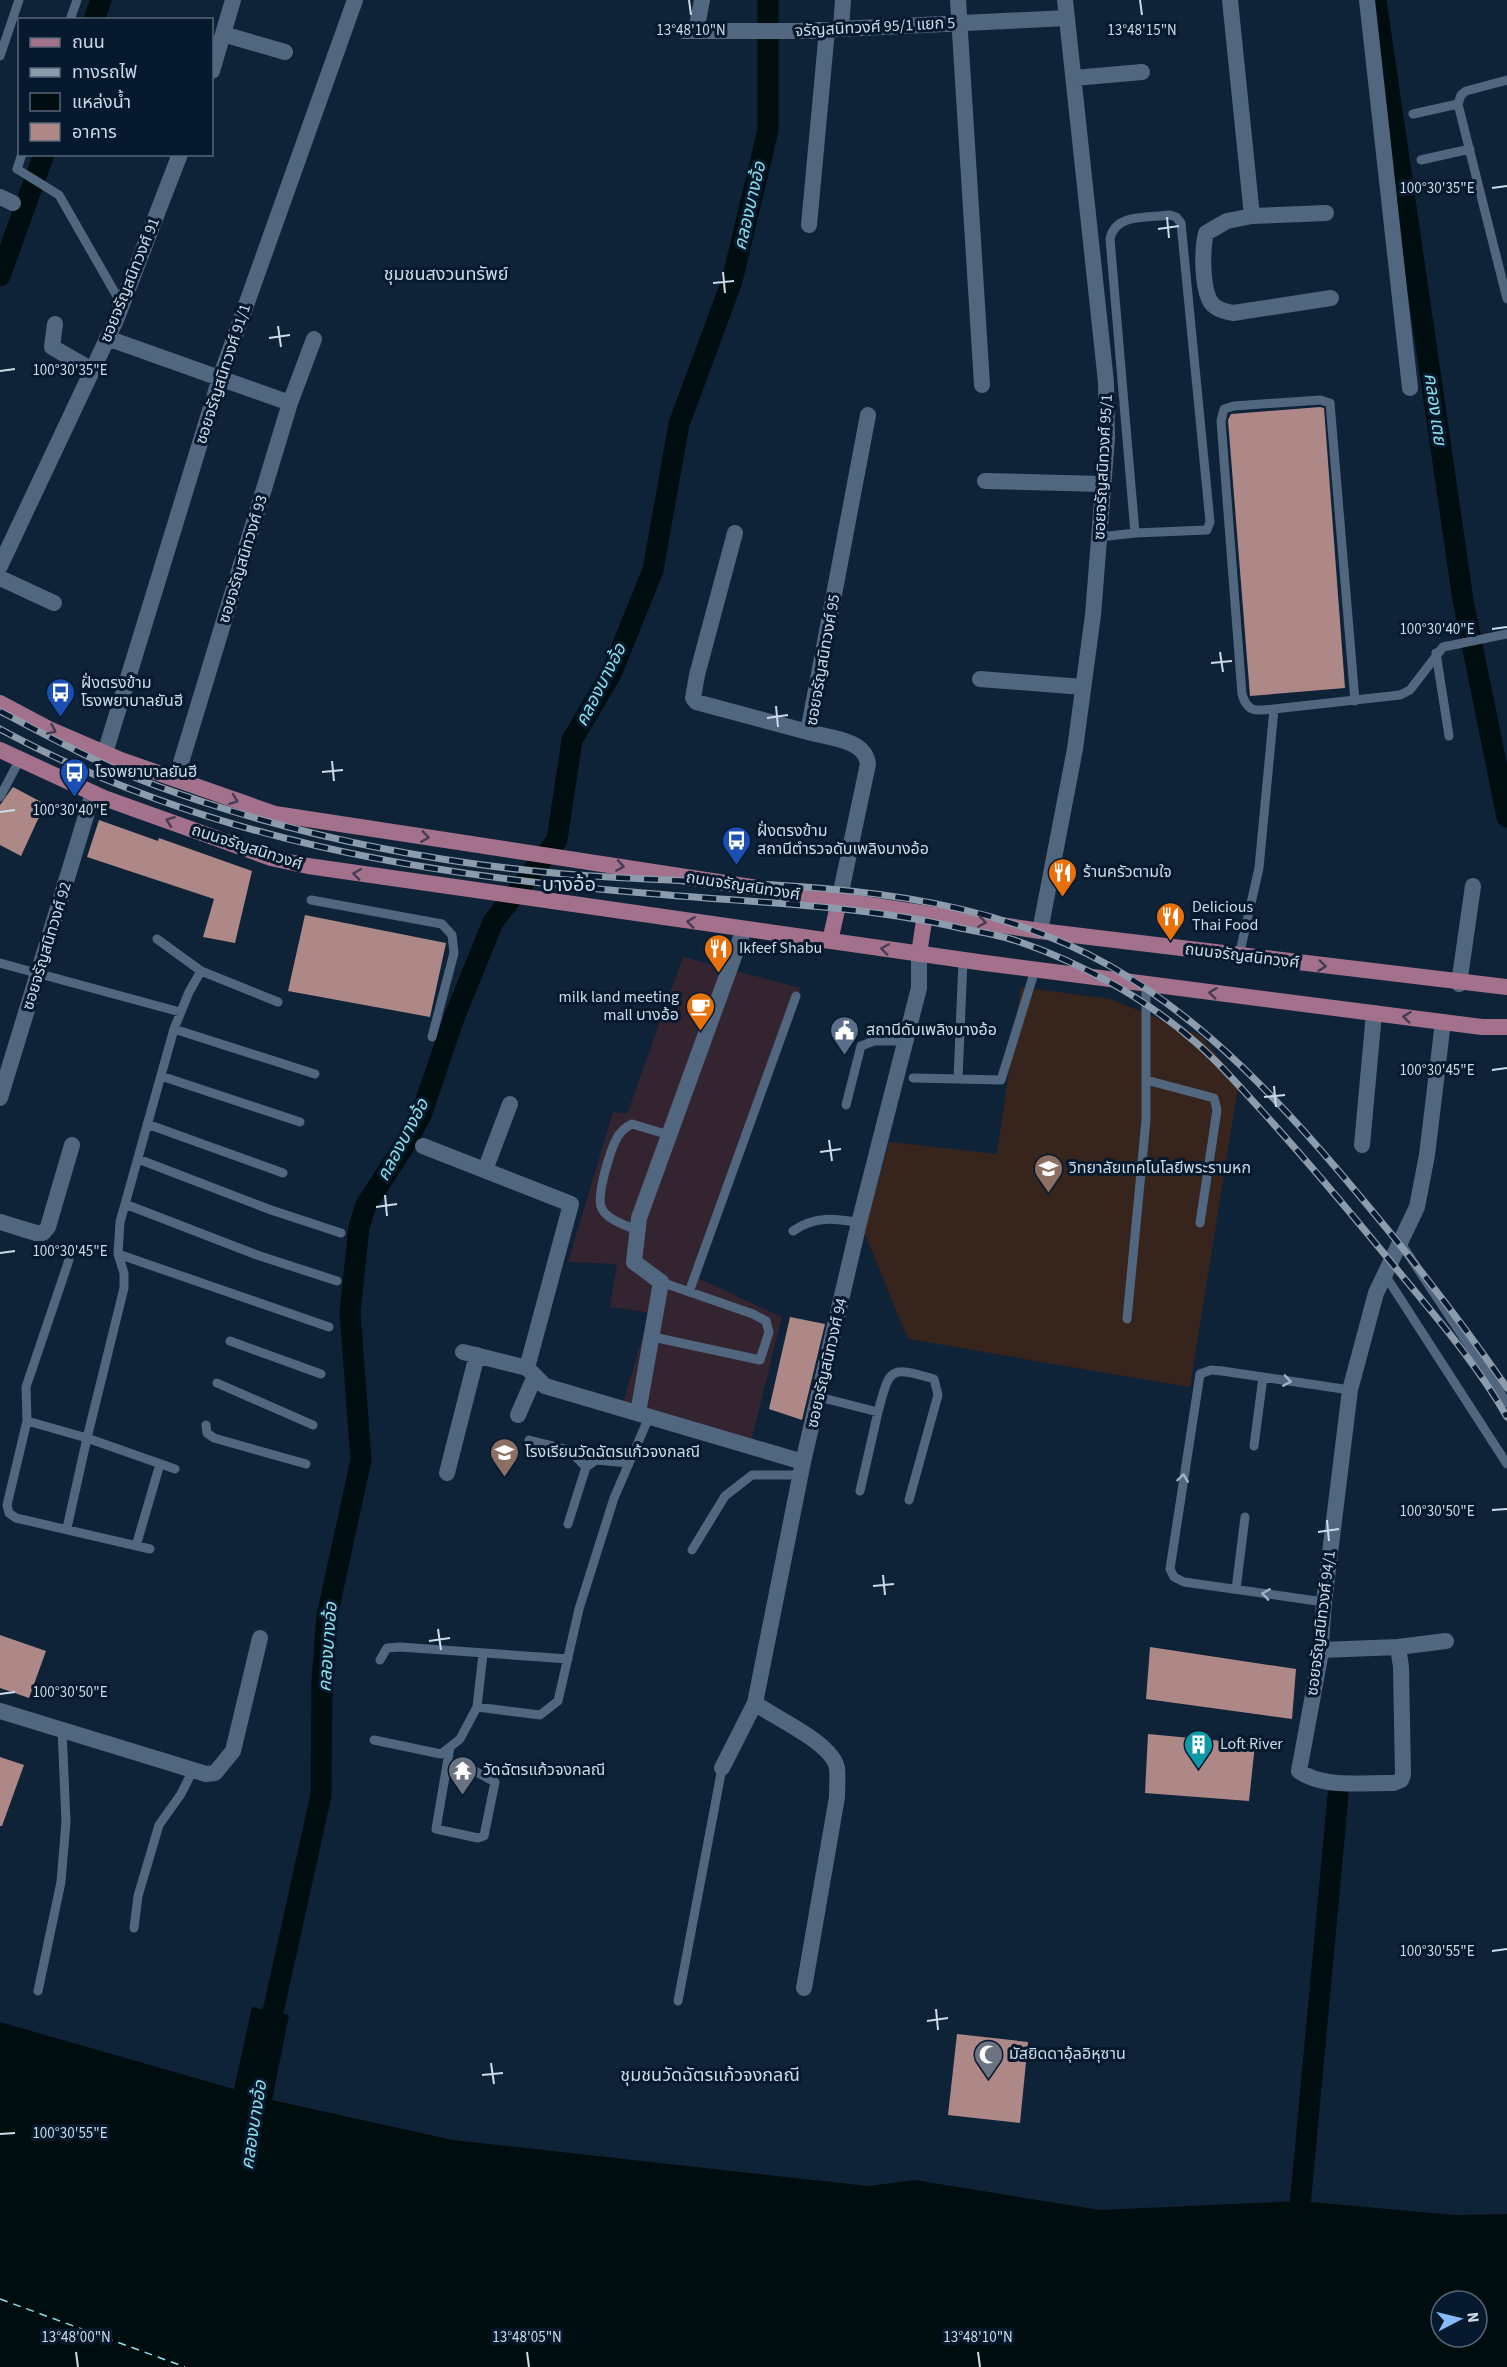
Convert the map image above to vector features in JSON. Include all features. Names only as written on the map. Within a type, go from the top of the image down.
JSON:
[{"type":"main road","name":"ถนนจรัญสนิทวงศ์","points":[[0,703],[49,729],[105,753],[275,814],[1040,931],[1459,984],[1507,987]]},
{"type":"main road","name":"ถนนจรัญสนิทวงศ์","points":[[0,750],[93,794],[271,858],[317,868],[1035,970],[1443,1022],[1507,1027]]},
{"type":"main road","points":[[830,941],[839,901]]},
{"type":"main road","points":[[919,954],[924,914]]},
{"type":"street","points":[[213,69],[233,0]]},
{"type":"street","name":"ซอยจรัญสนิทวงศ์ 91/1","points":[[105,753],[220,378],[355,0]]},
{"type":"street","name":"จรัญสนิทวงศ์ 95/1 แยก 5","points":[[702,0],[690,31],[779,31],[1067,18]]},
{"type":"street","points":[[809,225],[834,29],[843,0]]},
{"type":"street","points":[[958,0],[982,385]]},
{"type":"street","name":"ซอยจรัญสนิทวงศ์ 95/1","points":[[1040,931],[1075,749],[1094,615],[1107,438],[1106,382],[1065,0]]},
{"type":"street","points":[[1230,0],[1252,216]]},
{"type":"street","points":[[1367,0],[1410,388]]},
{"type":"street","points":[[223,34],[285,52]]},
{"type":"street","points":[[1074,78],[1142,72]]},
{"type":"street","name":"ซอยจรัญสนิทวงศ์ 91","points":[[0,566],[122,305],[179,156]]},
{"type":"street","points":[[1326,213],[1252,216],[1227,221],[1206,233],[1202,249],[1209,300],[1214,306],[1233,313],[1331,298]]},
{"type":"street","points":[[55,324],[52,346],[92,370]]},
{"type":"street","points":[[107,339],[290,403]]},
{"type":"street","name":"ซอยจรัญสนิทวงศ์ 93","points":[[176,779],[290,403],[314,339]]},
{"type":"street","name":"ซอยจรัญสนิทวงศ์ 95","points":[[839,901],[868,764],[867,754],[860,747],[808,732],[868,415]]},
{"type":"street","points":[[985,481],[1103,484]]},
{"type":"street","points":[[735,533],[693,698],[696,702],[808,732]]},
{"type":"street","points":[[0,578],[54,603]]},
{"type":"street","points":[[980,679],[1083,687]]},
{"type":"street","name":"ซอยจรัญสนิทวงศ์ 92","points":[[0,1098],[93,794]]},
{"type":"street","points":[[1459,984],[1473,886]]},
{"type":"street","points":[[644,1415],[661,1282],[634,1262],[639,1218],[744,929]]},
{"type":"street","name":"ซอยจรัญสนิทวงศ์ 94","points":[[723,1768],[755,1703],[802,1469],[859,1223],[921,979],[919,954]]},
{"type":"street","points":[[1362,1145],[1374,1013]]},
{"type":"street","name":"ซอยจรัญสนิทวงศ์ 94/1","points":[[1398,1647],[1401,1666],[1403,1775],[1401,1780],[1394,1783],[1309,1779],[1299,1771],[1321,1650],[1324,1602],[1350,1390],[1366,1326],[1385,1275],[1417,1207],[1423,1183],[1443,1022]]},
{"type":"street","points":[[485,1170],[510,1104]]},
{"type":"street","points":[[0,1222],[43,1233],[48,1227],[72,1145]]},
{"type":"street","points":[[423,1146],[571,1204],[531,1372],[518,1415]]},
{"type":"street","points":[[447,1473],[470,1354],[531,1372],[545,1386],[644,1415],[802,1469]]},
{"type":"street","points":[[0,1710],[193,1770],[215,1773],[233,1751],[260,1638]]},
{"type":"street","points":[[1321,1650],[1398,1647],[1446,1641]]},
{"type":"street","points":[[755,1703],[767,1713],[784,1720],[824,1749],[837,1766],[837,1797],[804,1988]]},
{"type":"lane","points":[[0,56],[19,0]]},
{"type":"lane","points":[[71,18],[77,0]]},
{"type":"lane","points":[[1507,80],[1466,91],[1461,95],[1458,104],[1507,299]]},
{"type":"lane","points":[[1413,114],[1458,104]]},
{"type":"lane","points":[[1421,160],[1470,149]]},
{"type":"lane","points":[[21,156],[17,169],[59,195],[122,305]]},
{"type":"lane","points":[[1100,537],[1207,530],[1210,522],[1181,224],[1176,217],[1170,215],[1120,221],[1112,228],[1110,238],[1135,533]]},
{"type":"lane","points":[[1355,701],[1330,403],[1320,400],[1234,406],[1224,409],[1221,421],[1242,694],[1245,705],[1253,710],[1274,709],[1355,701],[1406,694],[1436,653],[1446,645],[1507,634]]},
{"type":"lane","points":[[1436,653],[1449,736]]},
{"type":"lane","points":[[1239,956],[1259,868],[1274,709]]},
{"type":"lane","points":[[0,797],[20,761]]},
{"type":"lane","points":[[311,900],[442,924],[452,935],[454,953],[432,1036]]},
{"type":"lane","points":[[157,939],[201,971],[278,1002]]},
{"type":"lane","points":[[958,1079],[963,960]]},
{"type":"lane","points":[[0,963],[180,1012]]},
{"type":"lane","points":[[913,1078],[1001,1080],[1035,970]]},
{"type":"lane","points":[[67,1528],[124,1288],[124,1273],[118,1254],[120,1222],[174,1029],[201,971]]},
{"type":"lane","points":[[1127,1319],[1146,1120],[1146,984]]},
{"type":"lane","points":[[689,1292],[796,996]]},
{"type":"lane","points":[[174,1029],[315,1074]]},
{"type":"lane","points":[[846,1105],[861,1046],[874,1041],[906,1041]]},
{"type":"lane","points":[[161,1076],[300,1122]]},
{"type":"lane","points":[[1146,1080],[1214,1098],[1216,1110],[1200,1223]]},
{"type":"lane","points":[[147,1124],[284,1173]]},
{"type":"lane","points":[[638,1231],[608,1216],[600,1207],[600,1192],[617,1139],[624,1129],[632,1124],[669,1135]]},
{"type":"lane","points":[[138,1159],[340,1233]]},
{"type":"lane","points":[[125,1204],[257,1255],[337,1281]]},
{"type":"lane","points":[[793,1231],[804,1223],[833,1218],[859,1223]]},
{"type":"lane","points":[[1400,1242],[1507,1403]]},
{"type":"lane","points":[[118,1254],[329,1327]]},
{"type":"lane","points":[[69,1260],[26,1387],[27,1421],[7,1505],[9,1513],[16,1518],[150,1549]]},
{"type":"lane","points":[[1385,1275],[1507,1464]]},
{"type":"lane","points":[[653,1337],[760,1360],[769,1332],[766,1321],[753,1314],[661,1282]]},
{"type":"lane","points":[[230,1341],[321,1374]]},
{"type":"lane","points":[[860,1491],[886,1382],[894,1372],[901,1369],[934,1379],[938,1395],[909,1500]]},
{"type":"lane","points":[[1324,1602],[1177,1580],[1170,1569],[1197,1379],[1200,1374],[1212,1370],[1350,1390]]},
{"type":"lane","points":[[1254,1446],[1263,1377]]},
{"type":"lane","points":[[217,1383],[313,1425]]},
{"type":"lane","points":[[819,1397],[878,1412]]},
{"type":"lane","points":[[477,1707],[540,1715],[558,1701],[579,1609],[614,1498],[629,1463],[644,1415]]},
{"type":"lane","points":[[27,1421],[87,1438],[175,1469]]},
{"type":"lane","points":[[206,1425],[207,1433],[214,1438],[306,1464]]},
{"type":"lane","points":[[529,1440],[570,1450],[586,1467]]},
{"type":"lane","points":[[568,1524],[586,1467],[596,1460],[629,1463]]},
{"type":"lane","points":[[136,1546],[160,1464]]},
{"type":"lane","points":[[693,1550],[725,1496],[752,1475],[802,1469]]},
{"type":"lane","points":[[1236,1589],[1245,1517]]},
{"type":"lane","points":[[380,1660],[387,1648],[400,1647],[568,1659]]},
{"type":"lane","points":[[374,1740],[441,1754],[450,1747],[459,1739],[477,1707],[483,1654]]},
{"type":"lane","points":[[38,1991],[61,1882],[66,1822],[62,1730]]},
{"type":"lane","points":[[447,1768],[473,1770],[495,1782],[484,1836],[477,1838],[436,1829],[450,1747]]},
{"type":"lane","points":[[678,2001],[723,1768]]},
{"type":"lane","points":[[134,1928],[138,1896],[159,1825],[181,1794],[193,1770]]},
{"type":"shaded area","points":[[683,957],[801,988],[698,1278],[782,1317],[750,1446],[622,1406],[650,1313],[610,1307],[617,1264],[568,1262],[613,1112],[627,1114]]},
{"type":"shaded area","name":"วิทยาลัยเทคโนโลยีพระรามหก","points":[[1021,987],[1110,999],[1200,1035],[1239,1081],[1190,1387],[908,1339],[864,1232],[889,1142],[997,1154]]},
{"type":"water","points":[[252,2007],[289,2015],[272,2100],[453,2140],[868,2186],[915,2180],[1100,2210],[1300,2201],[1455,2215],[1507,2214],[1507,2367],[0,2367],[0,2022],[234,2089]]},
{"type":"building","points":[[1324,408],[1345,688],[1250,696],[1228,420],[1231,414]]},
{"type":"building","points":[[13,787],[45,804],[21,856],[0,845],[0,805]]},
{"type":"building","points":[[99,820],[158,841],[159,838],[252,871],[235,943],[203,937],[214,899],[87,857]]},
{"type":"building","points":[[305,915],[446,943],[430,1017],[288,991]]},
{"type":"building","points":[[790,1317],[825,1324],[802,1420],[769,1409]]},
{"type":"building","points":[[0,1635],[46,1651],[29,1698],[0,1688]]},
{"type":"building","points":[[1150,1647],[1296,1669],[1292,1719],[1146,1699]]},
{"type":"building","name":"Loft River","points":[[1148,1734],[1255,1744],[1249,1801],[1145,1793]]},
{"type":"building","points":[[0,1757],[24,1765],[2,1826],[0,1826]]},
{"type":"building","name":"มัสยิดดาอุ้ลอิหุซาน","points":[[957,2034],[1028,2042],[1020,2123],[948,2115]]},
{"type":"waterway","points":[[95,18],[101,0]]},
{"type":"waterway","name":"คลองบางอ้อ","points":[[267,2039],[321,1795],[322,1680],[327,1616],[361,1460],[350,1312],[359,1227],[366,1205],[406,1143],[421,1115],[454,1018],[493,922],[557,840],[572,740],[611,674],[653,570],[679,424],[732,281],[768,130],[768,0]]},
{"type":"waterway","name":"คลอง เตย","points":[[1376,0],[1463,600],[1507,817]]},
{"type":"waterway","points":[[0,276],[43,156]]},
{"type":"waterway","points":[[1298,2228],[1338,1796]]},
{"type":"ferry route","points":[[0,2299],[185,2367]]},
{"type":"railway","points":[[0,711],[97,761],[157,786],[257,818],[358,844],[461,862],[565,874],[844,890],[913,900],[981,914],[1047,936],[1110,966],[1145,988],[1179,1012],[1241,1066],[1298,1125],[1373,1212],[1413,1261],[1507,1388]]},
{"type":"railway","points":[[0,729],[77,767],[156,799],[237,825],[319,846],[402,863],[486,876],[571,886],[885,914],[1005,937],[1066,960],[1112,983],[1155,1010],[1220,1065],[1309,1164],[1434,1314],[1480,1375],[1507,1417]]},
{"type":"place","name":"ฝั่งตรงข้าม โรงพยาบาลยันฮี","points":[[60,718]]},
{"type":"place","name":"โรงพยาบาลยันฮี","points":[[74,798]]},
{"type":"place","name":"ฝั่งตรงข้าม สถานีตำรวจดับเพลิงบางอ้อ","points":[[736,866]]},
{"type":"place","name":"ร้านครัวตามใจ","points":[[1062,898]]},
{"type":"place","name":"Delicious Thai Food","points":[[1171,942]]},
{"type":"place","name":"Ikfeef Shabu","points":[[718,974]]},
{"type":"place","name":"milk land meeting mall บางอ้อ","points":[[700,1032]]},
{"type":"place","name":"สถานีดับเพลิงบางอ้อ","points":[[845,1056]]},
{"type":"place","name":"วิทยาลัยเทคโนโลยีพระรามหก","points":[[1048,1194]]},
{"type":"place","name":"โรงเรียนวัดฉัตรแก้วจงกลณี","points":[[504,1478]]},
{"type":"place","name":"Loft River","points":[[1199,1770]]},
{"type":"place","name":"วัดฉัตรแก้วจงกลณี","points":[[462,1796]]},
{"type":"place","name":"มัสยิดดาอุ้ลอิหุซาน","points":[[988,2080]]},
{"type":"district","name":"ชุมชนสงวนทรัพย์","points":[[446,274]]},
{"type":"district","name":"บางอ้อ","points":[[569,885]]},
{"type":"district","name":"ชุมชนวัดฉัตรแก้วจงกลณี","points":[[710,2075]]}]
